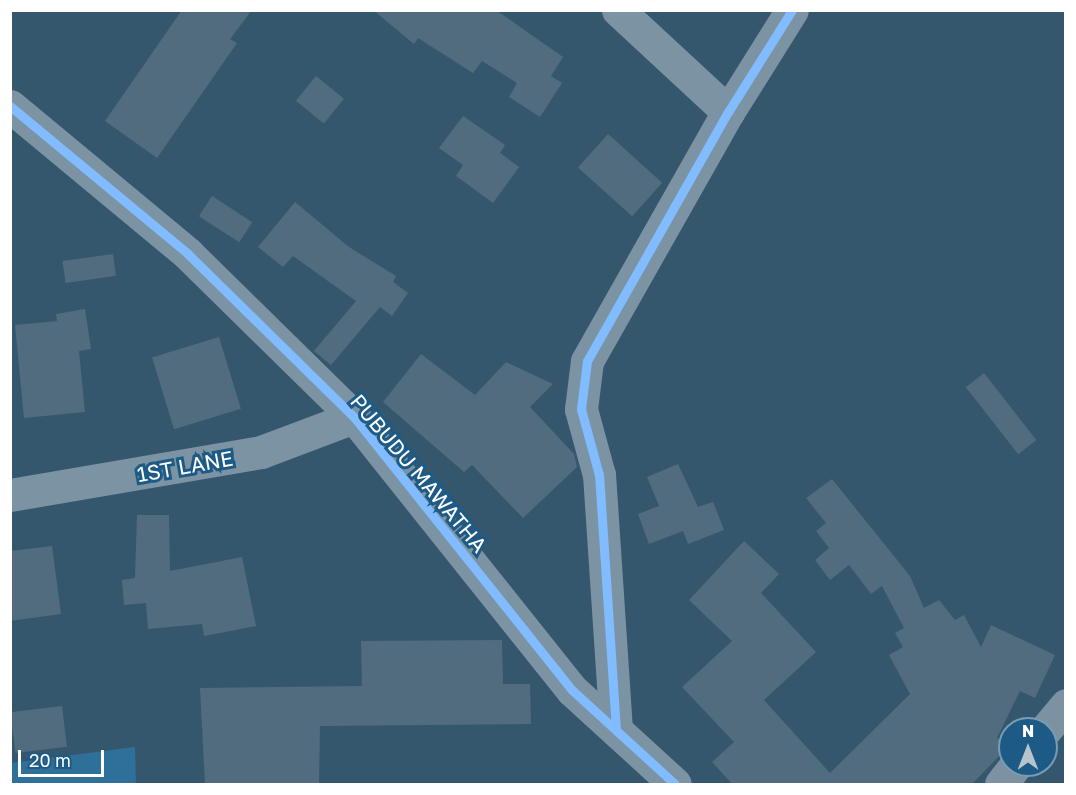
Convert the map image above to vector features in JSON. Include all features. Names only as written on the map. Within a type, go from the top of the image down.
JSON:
[{"type":"highway","points":[[1056,717],[1065,705]]},
{"type":"street","points":[[618,10],[728,112]]},
{"type":"street","points":[[616,730],[599,475],[582,409],[587,361],[728,112],[792,10]]},
{"type":"street","name":"PUBUDU MAWATHA","points":[[13,111],[188,254],[354,417],[573,690],[675,784]]},
{"type":"street","name":"1ST LANE","points":[[10,495],[261,452],[354,417]]},
{"type":"shaded area","points":[[135,747],[136,784],[11,784],[11,763]]},
{"type":"building","points":[[182,10],[252,10],[230,39],[237,43],[157,158],[105,121]]},
{"type":"building","points":[[373,10],[496,10],[563,57],[551,76],[562,83],[540,117],[509,97],[517,83],[482,61],[473,73],[418,38],[414,44]]},
{"type":"building","points":[[316,76],[344,99],[324,124],[296,101]]},
{"type":"building","points":[[463,116],[505,145],[500,153],[519,167],[493,203],[456,176],[463,165],[439,148]]},
{"type":"building","points":[[608,134],[662,183],[632,216],[578,167]]},
{"type":"building","points":[[212,196],[252,222],[239,242],[199,216]]},
{"type":"building","points":[[295,202],[349,247],[396,276],[393,282],[408,293],[392,316],[380,307],[331,365],[314,351],[356,301],[293,256],[283,267],[258,247]]},
{"type":"building","points":[[113,254],[116,276],[66,283],[62,261]]},
{"type":"building","points":[[85,309],[91,349],[79,351],[85,412],[24,418],[15,325],[57,321],[56,314]]},
{"type":"building","points":[[219,337],[241,409],[174,429],[152,357]]},
{"type":"building","points":[[421,354],[475,395],[506,362],[553,384],[530,407],[574,454],[577,467],[523,518],[472,465],[464,472],[383,402]]},
{"type":"building","points":[[984,373],[1036,440],[1018,454],[966,387]]},
{"type":"building","points":[[678,464],[698,507],[713,502],[724,530],[688,544],[683,531],[649,544],[638,514],[659,506],[647,477]]},
{"type":"building","points":[[832,479],[910,576],[924,608],[939,600],[955,620],[964,615],[981,647],[991,625],[1055,655],[1035,698],[1020,691],[1007,717],[998,717],[998,757],[972,784],[732,784],[712,762],[734,742],[682,687],[732,641],[689,600],[744,541],[779,574],[761,593],[816,652],[764,700],[830,773],[910,694],[889,655],[903,647],[895,633],[904,628],[882,586],[871,594],[849,565],[830,580],[815,560],[829,548],[816,531],[826,523],[806,498]]},
{"type":"building","points":[[137,515],[169,515],[170,571],[242,557],[256,626],[204,636],[202,624],[148,629],[146,603],[124,605],[122,580],[135,578]]},
{"type":"building","points":[[52,546],[61,614],[10,621],[10,551]]},
{"type":"building","points":[[502,640],[503,684],[530,684],[531,724],[320,726],[319,784],[205,784],[200,688],[362,686],[361,641]]},
{"type":"building","points":[[62,706],[67,747],[15,753],[10,712]]},
{"type":"cycle path","points":[[616,730],[599,475],[581,409],[587,361],[728,112],[792,10]]},
{"type":"cycle path","points":[[10,106],[188,254],[354,417],[572,690],[675,784]]}]
